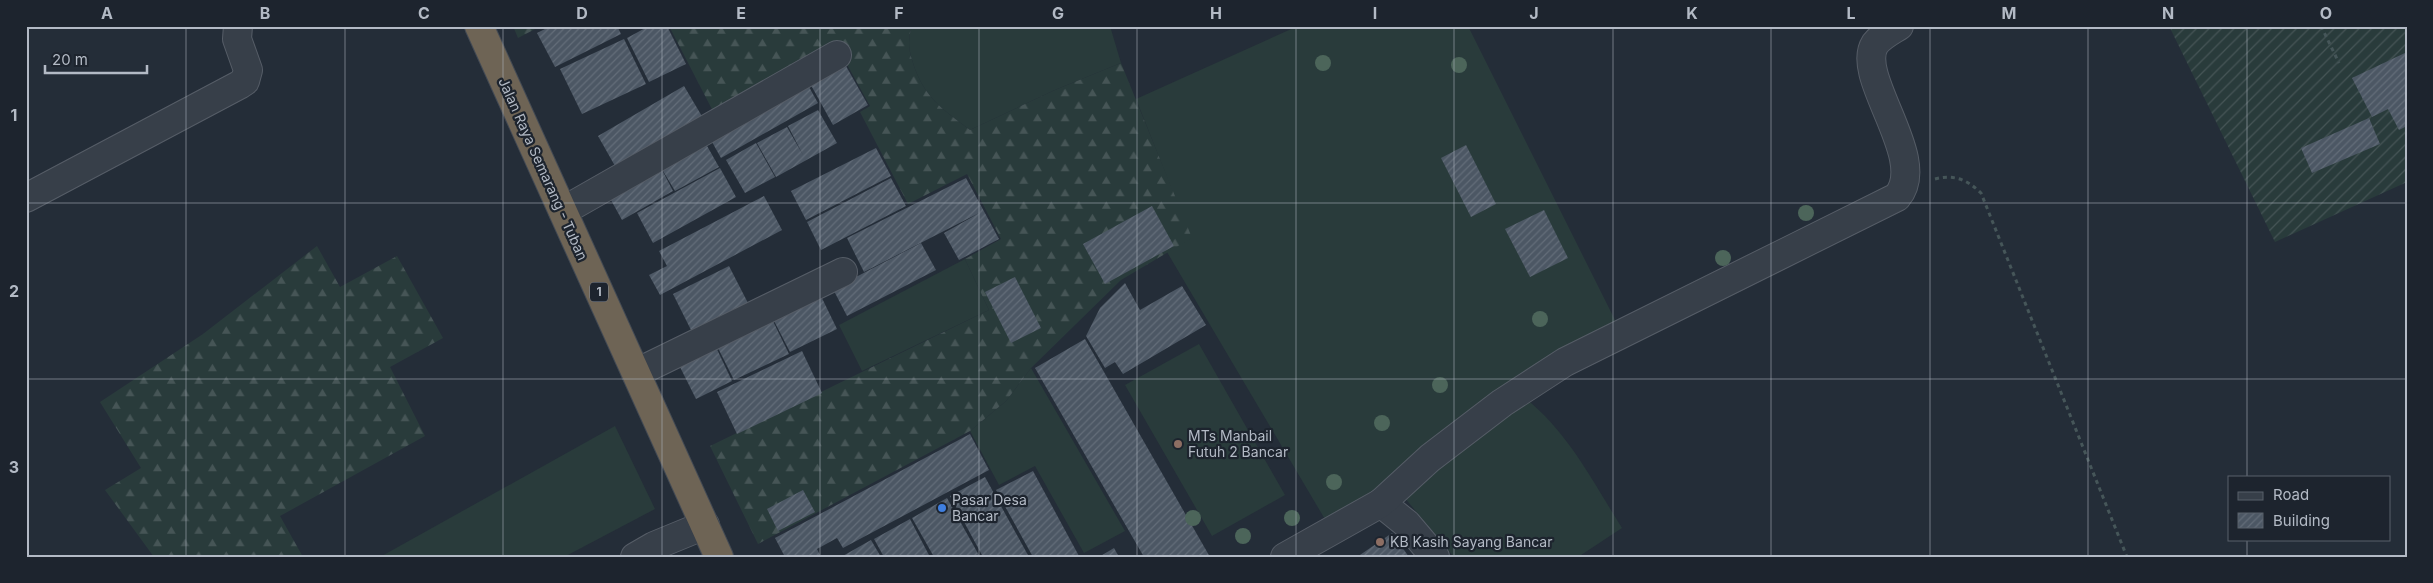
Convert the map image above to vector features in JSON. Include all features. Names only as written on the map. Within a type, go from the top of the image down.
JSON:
[{"type":"highway","name":"Jalan Raya Semarang - Tuban","points":[[479,26],[719,557]]},
{"type":"street","points":[[26,198],[239,85],[245,80],[248,70],[236,39],[238,26]]},
{"type":"street","points":[[1285,557],[1381,503],[1430,458],[1502,403],[1565,362],[1687,300],[1883,206],[1897,197],[1904,190],[1905,159],[1875,78],[1872,58],[1874,46],[1878,41],[1899,26]]},
{"type":"street","points":[[563,211],[837,55]]},
{"type":"street","points":[[636,373],[843,272]]},
{"type":"street","points":[[1381,503],[1407,524],[1435,557]]},
{"type":"street","points":[[635,557],[654,546],[705,525]]},
{"type":"path","points":[[2321,26],[2339,63]]},
{"type":"path","points":[[1904,190],[1948,176],[1970,182],[1981,193],[2128,557]]},
{"type":"green space","points":[[513,26],[541,26],[518,38]]},
{"type":"green space","points":[[669,26],[912,26],[909,39],[910,51],[916,73],[934,101],[970,130],[1055,90],[1121,63],[1192,238],[1121,280],[1031,368],[1006,401],[970,431],[758,544],[710,446],[989,310],[965,259],[1001,239],[967,174],[908,204],[860,112],[870,106],[839,50],[717,119]]},
{"type":"green space","points":[[912,26],[1110,26],[1121,63],[1055,90],[970,130],[934,101],[916,73],[910,51],[909,39]]},
{"type":"green space","points":[[1298,26],[1468,26],[1618,326],[1326,521],[1167,252],[1191,238],[1136,99]]},
{"type":"green space","points":[[2169,26],[2407,26],[2407,182],[2275,242]]},
{"type":"green space","points":[[317,246],[340,287],[397,256],[443,338],[390,367],[425,436],[280,516],[303,557],[154,557],[105,490],[141,468],[100,402],[203,334]]},
{"type":"green space","points":[[965,259],[989,310],[862,371],[839,325]]},
{"type":"green space","points":[[1199,344],[1285,495],[1212,536],[1125,385]]},
{"type":"green space","points":[[1031,368],[1125,531],[1084,553],[1035,466],[999,485],[970,431],[1006,401]]},
{"type":"green space","points":[[1525,398],[1540,411],[1567,442],[1622,528],[1578,557],[1454,557],[1404,497]]},
{"type":"green space","points":[[615,426],[655,509],[564,557],[380,557]]},
{"type":"building","points":[[551,26],[617,26],[621,34],[555,67],[537,33]]},
{"type":"building","points":[[649,26],[667,26],[686,64],[649,82],[627,38]]},
{"type":"building","points":[[624,39],[646,84],[582,114],[560,69]]},
{"type":"building","points":[[2407,52],[2407,126],[2399,130],[2388,109],[2372,117],[2352,78]]},
{"type":"building","points":[[842,59],[868,105],[833,125],[807,78]]},
{"type":"building","points":[[804,78],[818,103],[721,158],[707,133]]},
{"type":"building","points":[[684,86],[706,123],[619,173],[598,136]]},
{"type":"building","points":[[818,110],[837,143],[776,177],[757,143],[787,127],[803,155],[788,126]]},
{"type":"building","points":[[2369,118],[2380,144],[2312,173],[2301,148]]},
{"type":"building","points":[[702,137],[719,167],[675,191],[660,166],[673,191],[622,220],[606,191]]},
{"type":"building","points":[[756,143],[775,177],[745,193],[726,160]]},
{"type":"building","points":[[1466,145],[1496,204],[1471,217],[1441,158]]},
{"type":"building","points":[[876,148],[891,176],[806,220],[791,191]]},
{"type":"building","points":[[720,168],[736,197],[653,243],[637,213]]},
{"type":"building","points":[[891,178],[906,206],[821,250],[807,222]]},
{"type":"building","points":[[966,178],[999,239],[959,260],[944,233],[981,212],[864,272],[847,238]]},
{"type":"building","points":[[764,196],[782,230],[660,295],[649,275],[667,266],[659,251]]},
{"type":"building","points":[[1152,206],[1174,246],[1105,284],[1083,244]]},
{"type":"building","points":[[1544,210],[1568,258],[1530,277],[1505,229]]},
{"type":"building","points":[[921,243],[936,270],[847,316],[833,289]]},
{"type":"building","points":[[729,266],[749,305],[693,334],[673,294]]},
{"type":"building","points":[[1015,277],[1041,328],[1011,343],[985,292]]},
{"type":"building","points":[[1125,283],[1140,310],[1182,286],[1206,325],[1123,374],[1115,362],[1105,368],[1086,336],[1100,308]]},
{"type":"building","points":[[819,292],[837,329],[790,352],[771,315]]},
{"type":"building","points":[[770,315],[789,354],[734,380],[715,342]]},
{"type":"building","points":[[1085,339],[1210,557],[1144,557],[1035,368]]},
{"type":"building","points":[[714,343],[732,381],[696,399],[677,361]]},
{"type":"building","points":[[802,351],[822,393],[737,434],[717,392]]},
{"type":"building","points":[[970,434],[989,470],[843,548],[837,538],[817,549],[821,557],[785,557],[775,538]]},
{"type":"building","points":[[1033,471],[1078,557],[1033,557],[996,490]]},
{"type":"building","points":[[985,477],[1029,557],[983,557],[950,496]]},
{"type":"building","points":[[803,490],[815,512],[778,531],[767,509]]},
{"type":"building","points":[[947,498],[980,557],[934,557],[912,518]]},
{"type":"building","points":[[910,519],[930,557],[884,557],[874,539]]},
{"type":"building","points":[[1392,533],[1409,557],[1357,557]]},
{"type":"building","points":[[871,540],[881,557],[841,557]]},
{"type":"building","points":[[1114,548],[1119,557],[1099,557]]},
{"type":"place","name":"MTs Manbail Futuh 2 Bancar","points":[[1178,444]]},
{"type":"place","name":"Pasar Desa Bancar","points":[[942,508]]},
{"type":"place","name":"KB Kasih Sayang Bancar","points":[[1380,542]]}]
